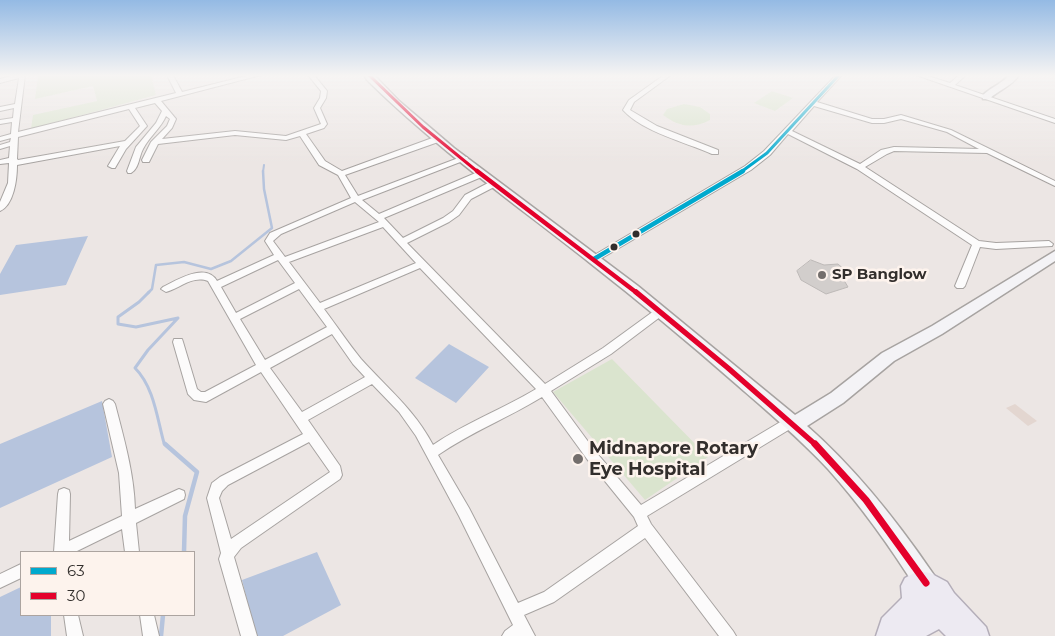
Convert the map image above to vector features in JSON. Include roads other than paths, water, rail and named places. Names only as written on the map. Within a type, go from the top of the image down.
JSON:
[{"type":"main road","points":[[396,105],[493,184],[660,311],[793,423],[844,474],[892,532],[920,592]]},
{"type":"main road","points":[[793,423],[837,398],[888,357],[937,330],[1052,250]]},
{"type":"main road","points":[[888,636],[891,627],[920,592],[939,590],[942,612],[962,636]]},
{"type":"main road","points":[[901,636],[942,612]]},
{"type":"main road","points":[[942,612],[977,636]]},
{"type":"street","points":[[0,109],[18,105],[12,184],[0,208]]},
{"type":"street","points":[[0,147],[14,140],[139,105]]},
{"type":"street","points":[[146,160],[155,142],[172,123],[172,116],[164,111],[159,105]]},
{"type":"street","points":[[155,142],[236,134],[281,138],[324,126],[317,108],[319,105]]},
{"type":"street","points":[[629,105],[626,110],[631,115],[715,152]]},
{"type":"street","points":[[594,259],[748,168],[767,153],[811,105]]},
{"type":"street","points":[[819,105],[872,121],[884,121],[901,117],[948,131],[1055,184]]},
{"type":"street","points":[[1009,105],[1055,120]]},
{"type":"street","points":[[112,166],[128,142],[144,126],[131,107]]},
{"type":"street","points":[[131,171],[140,147],[159,124],[164,111]]},
{"type":"street","points":[[0,122],[16,119]]},
{"type":"street","points":[[787,131],[860,167],[977,244],[1052,250]]},
{"type":"street","points":[[302,133],[322,162],[341,174],[356,198],[382,220],[543,389],[590,455],[639,513],[646,528],[728,636]]},
{"type":"street","points":[[0,139],[14,140]]},
{"type":"street","points":[[341,174],[438,139]]},
{"type":"street","points":[[0,162],[128,142]]},
{"type":"street","points":[[860,167],[884,152],[894,150],[988,151]]},
{"type":"street","points":[[464,159],[356,198],[273,235],[270,241],[281,259],[357,361],[411,419],[431,452],[525,632],[510,636]]},
{"type":"street","points":[[215,286],[382,220],[482,174]]},
{"type":"street","points":[[403,242],[446,220],[456,213],[468,197],[493,184]]},
{"type":"street","points":[[960,286],[977,244]]},
{"type":"street","points":[[317,308],[422,264]]},
{"type":"street","points":[[166,289],[195,276],[201,275],[211,279],[262,367],[336,470],[336,475],[236,543],[228,553],[226,560],[249,636]]},
{"type":"street","points":[[234,318],[300,284]]},
{"type":"street","points":[[431,452],[451,439],[521,404],[607,351],[660,311]]},
{"type":"street","points":[[178,342],[192,391],[198,397],[206,397],[332,329]]},
{"type":"street","points":[[300,419],[372,378]]},
{"type":"street","points":[[108,404],[125,472],[132,551]]},
{"type":"street","points":[[639,513],[793,423]]},
{"type":"street","points":[[228,553],[213,498],[217,487],[224,481],[312,435]]},
{"type":"street","points":[[62,551],[64,494]]},
{"type":"street","points":[[64,551],[179,495]]},
{"type":"street","points":[[515,612],[549,597],[646,528]]},
{"type":"street","points":[[0,581],[20,571]]},
{"type":"street","points":[[72,616],[75,636]]},
{"type":"street","points":[[147,616],[151,636]]},
{"type":"water","points":[[88,236],[66,285],[0,295],[0,274],[16,245]]},
{"type":"water","points":[[449,344],[489,367],[456,403],[415,378]]},
{"type":"water","points":[[102,401],[112,457],[0,508],[0,444]]},
{"type":"water","points":[[317,552],[341,605],[283,636],[256,636],[242,580]]},
{"type":"water","points":[[20,587],[20,616],[51,616],[51,636],[0,636],[0,597]]},
{"type":"waterway","points":[[263,172],[264,165]]},
{"type":"waterway","points":[[167,445],[164,443],[151,393],[135,368],[148,350],[178,318],[136,327],[118,324],[118,317],[139,302],[152,289],[156,265],[184,262],[211,269],[231,261],[272,228],[264,189],[263,172]]},
{"type":"waterway","points":[[165,444],[197,472],[185,516],[184,551]]},
{"type":"waterway","points":[[161,636],[163,616]]},
{"type":"place","name":"SP Banglow","points":[[822,275]]},
{"type":"place","name":"Midnapore Rotary Eye Hospital","points":[[578,459]]}]
